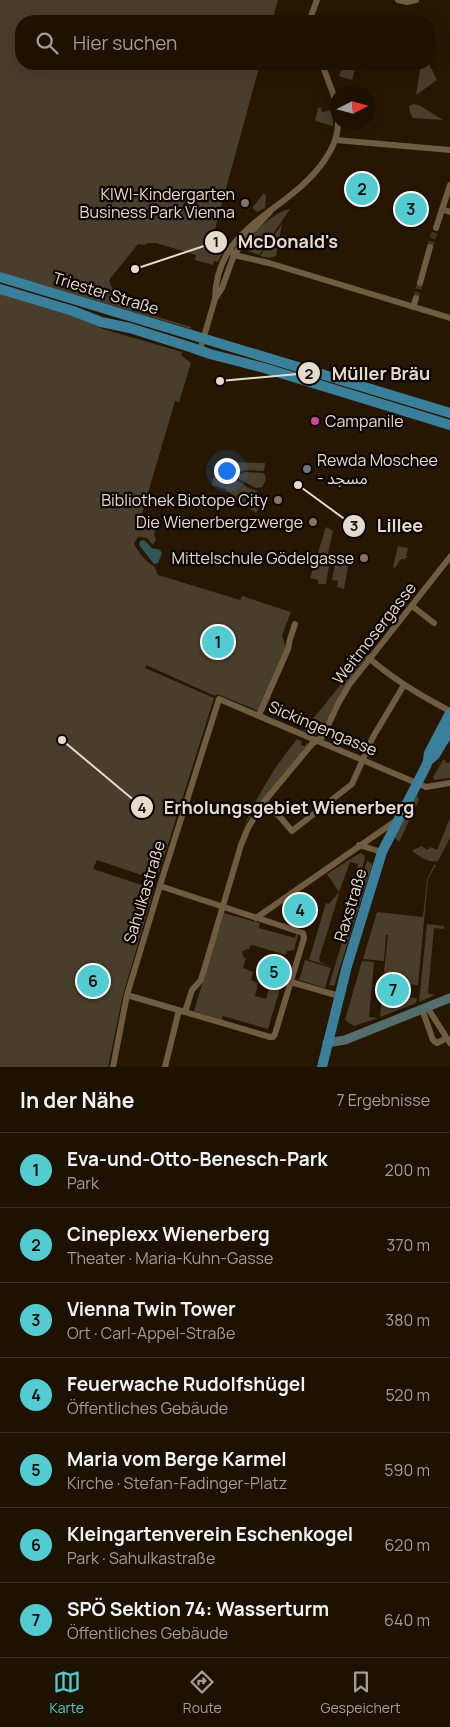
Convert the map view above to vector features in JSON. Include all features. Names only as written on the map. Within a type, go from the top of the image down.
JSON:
[{"type":"main road","name":"Triester Straße","points":[[0,277],[450,413]]},
{"type":"main road","name":"Triester Straße","points":[[0,289],[73,311],[101,322],[130,328],[450,425]]},
{"type":"main road","name":"Raxstraße","points":[[322,1067],[346,966],[382,852],[428,761],[429,753],[450,712]]},
{"type":"main road","name":"Raxstraße","points":[[428,761],[436,755],[450,730]]},
{"type":"street","points":[[311,15],[317,0]]},
{"type":"street","points":[[398,0],[407,2],[416,0]]},
{"type":"street","points":[[324,70],[330,85]]},
{"type":"street","points":[[200,350],[215,299],[215,285],[220,269],[247,228],[303,185],[313,175],[330,152],[336,140],[337,130]]},
{"type":"street","points":[[336,140],[450,150]]},
{"type":"street","points":[[436,228],[450,185]]},
{"type":"street","points":[[442,208],[450,212]]},
{"type":"street","points":[[232,253],[240,247],[273,209]]},
{"type":"street","points":[[240,247],[252,258]]},
{"type":"street","points":[[420,283],[430,247]]},
{"type":"street","points":[[232,253],[450,318]]},
{"type":"street","points":[[413,307],[416,298]]},
{"type":"street","name":"Weitmosergasse","points":[[166,1067],[182,1011],[194,987],[201,980],[241,845],[255,815],[312,744],[323,736],[349,685],[450,557]]},
{"type":"street","points":[[412,606],[434,623]]},
{"type":"street","points":[[259,715],[288,649],[296,624]]},
{"type":"street","points":[[369,658],[390,676],[450,712]]},
{"type":"street","points":[[263,803],[280,817],[292,832],[352,784],[373,737],[404,685]]},
{"type":"street","name":"Sickingengasse","points":[[219,699],[426,787],[450,783]]},
{"type":"street","name":"Sahulkastraße","points":[[113,1067],[127,995],[219,699]]},
{"type":"street","points":[[256,918],[398,819]]},
{"type":"street","points":[[360,846],[382,852]]},
{"type":"street","points":[[127,995],[273,1037],[291,982],[304,938],[303,933],[222,908],[160,886]]},
{"type":"street","points":[[291,982],[339,996]]},
{"type":"street","points":[[327,1043],[345,1040],[450,998]]},
{"type":"street","points":[[424,1008],[448,1041],[437,1043],[434,1040],[424,1008]]},
{"type":"shaded area","points":[[0,0],[278,0],[274,15],[15,15],[15,70],[258,70],[213,236],[216,245],[224,250],[218,262],[214,261],[213,265],[195,260],[196,255],[156,243],[138,244],[109,280],[113,290],[123,294],[126,291],[123,299],[142,312],[191,327],[191,329],[0,272]]},
{"type":"shaded area","points":[[341,70],[355,70],[352,80],[339,76]]},
{"type":"shaded area","points":[[420,70],[432,70],[437,80],[416,95]]},
{"type":"shaded area","points":[[413,104],[419,105],[443,120],[413,118],[409,106]]},
{"type":"shaded area","points":[[321,107],[322,112],[330,111],[330,125],[315,121],[318,108]]},
{"type":"shaded area","points":[[264,193],[266,196],[265,208],[257,212],[252,208]]},
{"type":"shaded area","points":[[290,209],[259,255],[249,251],[247,248],[249,242],[258,230],[271,218]]},
{"type":"shaded area","points":[[282,224],[276,256],[269,258],[260,256]]},
{"type":"shaded area","points":[[0,294],[77,317],[103,329],[182,352],[181,355],[191,363],[179,402],[175,401],[141,517],[144,518],[143,523],[156,527],[154,535],[156,539],[153,545],[147,538],[138,537],[134,543],[142,556],[154,566],[158,575],[240,600],[242,596],[291,612],[282,635],[286,648],[259,711],[217,694],[215,696],[146,665],[145,668],[214,698],[158,876],[154,875],[153,879],[97,860],[93,869],[154,889],[123,995],[108,1067],[0,1067]]},
{"type":"shaded area","points":[[228,462],[265,463],[264,471],[245,470],[231,474],[227,470]]},
{"type":"shaded area","points":[[245,472],[263,473],[266,478],[262,487],[256,488],[239,479],[239,475]]},
{"type":"shaded area","points":[[217,475],[225,479],[233,479],[257,491],[258,505],[260,506],[256,513],[225,489],[212,485],[213,478]]},
{"type":"shaded area","points":[[326,527],[333,531],[328,553],[331,554],[326,584],[318,584],[318,580],[310,578]]},
{"type":"shaded area","points":[[398,546],[408,548],[406,556],[408,556],[405,559],[401,559],[395,568],[393,567]]},
{"type":"shaded area","points":[[335,563],[348,566],[344,589],[337,587],[338,581],[332,580]]},
{"type":"shaded area","points":[[365,655],[367,657],[352,677],[324,728],[315,735],[303,731]]},
{"type":"shaded area","points":[[297,739],[302,741],[301,745],[305,746],[306,743],[308,744],[257,806],[244,826],[281,759]]},
{"type":"shaded area","points":[[443,760],[446,760],[445,762],[448,763],[450,762],[450,778],[434,780],[433,777]]},
{"type":"shaded area","points":[[417,794],[419,800],[399,842],[395,838]]},
{"type":"shaded area","points":[[450,818],[450,838],[438,861],[427,860],[412,851],[421,846],[428,850],[430,847],[437,850]]},
{"type":"shaded area","points":[[360,853],[365,858],[361,872],[356,871],[358,864],[350,862],[339,892],[327,874]]},
{"type":"shaded area","points":[[367,861],[372,866],[334,986],[329,985]]},
{"type":"shaded area","points":[[434,865],[436,865],[428,879],[418,985],[402,984],[403,976],[389,974],[389,978],[401,979],[400,984],[383,982],[384,973],[388,973],[384,972],[388,935],[386,935],[384,961],[363,959],[377,912],[423,917],[427,879]]},
{"type":"shaded area","points":[[338,893],[319,959],[320,962],[331,966],[309,960],[326,903],[329,904]]},
{"type":"shaded area","points":[[224,913],[260,923],[259,928],[295,938],[296,934],[298,935],[294,950],[287,951],[286,955],[252,945],[249,950],[246,949],[242,952],[243,957],[246,958],[243,968],[253,972],[251,980],[258,983],[255,996],[266,999],[271,982],[285,986],[281,985],[268,1029],[223,1016],[222,1020],[194,1011]]},
{"type":"shaded area","points":[[427,924],[444,926],[444,929],[434,928],[428,993],[435,995],[419,1002]]},
{"type":"shaded area","points":[[305,960],[331,968],[325,988],[299,980]]},
{"type":"shaded area","points":[[362,961],[374,962],[369,1017],[378,1018],[354,1026],[345,1020]]},
{"type":"shaded area","points":[[382,994],[417,998],[416,1003],[380,1017]]},
{"type":"water","points":[[144,540],[152,548],[160,550],[162,553],[158,563],[154,564],[139,545],[140,541]]},
{"type":"tunnel","points":[[430,247],[436,228]]},
{"type":"tunnel","points":[[416,298],[420,283]]},
{"type":"place","name":"Cineplexx Wienerberg","points":[[362,189]]},
{"type":"place","name":"KIWI-Kindergarten Business Park Vienna","points":[[245,203]]},
{"type":"place","name":"Vienna Twin Tower","points":[[411,209]]},
{"type":"place","name":"McDonald's","points":[[135,269]]},
{"type":"place","name":"Müller Bräu","points":[[220,381]]},
{"type":"place","name":"Campanile","points":[[315,421]]},
{"type":"place","name":"Rewda Moschee - مسجد","points":[[307,469]]},
{"type":"place","name":"Lillee","points":[[298,485]]},
{"type":"place","name":"Bibliothek Biotope City","points":[[278,500]]},
{"type":"place","name":"Die Wienerbergzwerge","points":[[313,522]]},
{"type":"place","name":"Mittelschule Gödelgasse","points":[[364,558]]},
{"type":"place","name":"Eva-und-Otto-Benesch-Park","points":[[218,642]]},
{"type":"place","name":"Erholungsgebiet Wienerberg","points":[[62,740]]},
{"type":"place","name":"Feuerwache Rudolfshügel","points":[[300,910]]},
{"type":"place","name":"Maria vom Berge Karmel","points":[[274,972]]},
{"type":"place","name":"Kleingartenverein Eschenkogel","points":[[93,981]]},
{"type":"place","name":"SPÖ Sektion 74: Wasserturm","points":[[393,990]]}]
